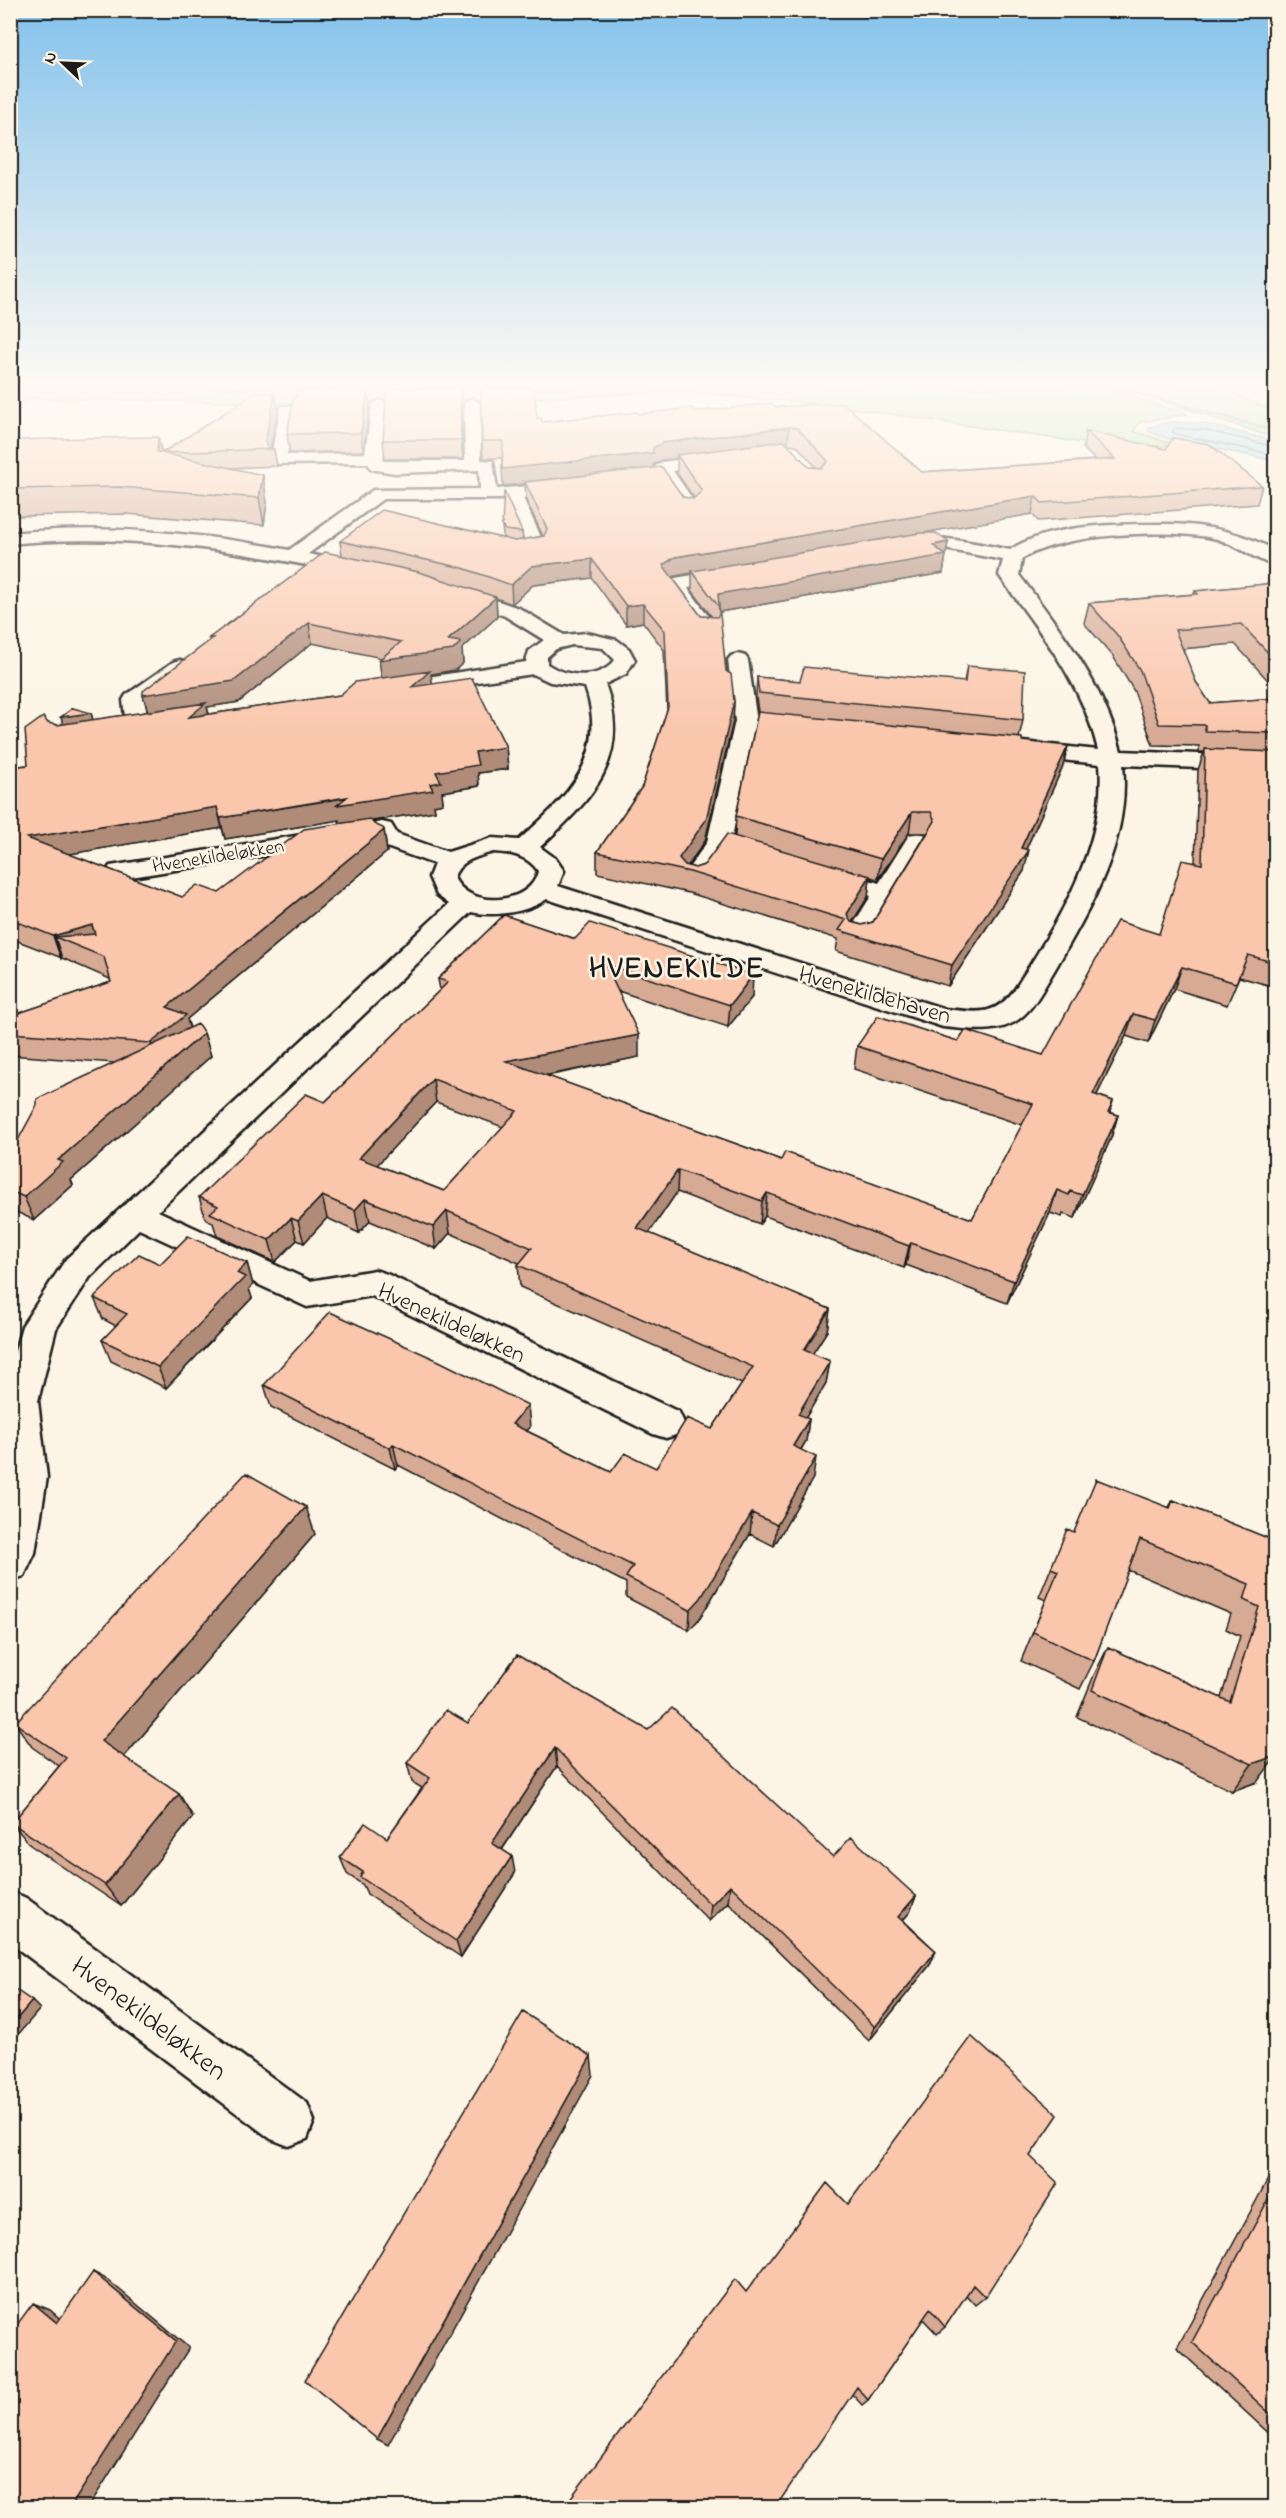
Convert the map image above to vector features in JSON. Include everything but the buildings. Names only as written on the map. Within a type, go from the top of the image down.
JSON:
[{"type":"street","points":[[293,556],[363,506]]},
{"type":"street","points":[[484,543],[517,550],[537,548],[517,506]]},
{"type":"street","points":[[688,506],[691,510]]},
{"type":"street","points":[[883,549],[917,543],[945,543],[1012,556],[1034,543],[1064,537],[1171,529],[1208,532],[1242,541],[1275,560]]},
{"type":"street","points":[[10,539],[74,534],[138,535],[189,540],[293,556],[378,573]]},
{"type":"street","name":"Hvenekildehaven","points":[[543,890],[943,1018],[975,1021],[1002,1017],[1022,1000],[1076,910],[1095,869],[1107,828],[1112,791],[1112,758],[1104,725],[1077,666],[1009,575],[1012,556]]},
{"type":"street","points":[[709,630],[675,584],[756,570]]},
{"type":"street","points":[[430,586],[512,612],[560,641]]},
{"type":"street","points":[[597,640],[618,648],[625,660],[616,672],[593,680],[566,680],[543,673],[537,667],[536,655],[549,645],[560,641],[597,640]]},
{"type":"street","points":[[160,723],[126,728],[134,700],[198,653]]},
{"type":"street","points":[[694,879],[730,845],[746,721],[738,660]]},
{"type":"street","points":[[365,692],[537,667]]},
{"type":"street","points":[[524,848],[552,824],[584,788],[602,758],[607,727],[602,697],[593,680]]},
{"type":"street","points":[[746,721],[817,728]]},
{"type":"street","points":[[1006,747],[1112,758],[1275,764]]},
{"type":"street","name":"Hvenekildeløkken","points":[[119,871],[382,829],[387,839],[450,861]]},
{"type":"street","points":[[859,936],[918,840]]},
{"type":"street","points":[[492,845],[524,848],[538,854],[551,871],[550,880],[543,890],[532,898],[508,906],[481,907],[452,897],[444,889],[440,879],[443,870],[461,853],[492,845]]},
{"type":"street","points":[[809,869],[887,893]]},
{"type":"street","points":[[10,1564],[16,1553],[28,1477],[20,1401],[39,1326],[78,1268],[465,903]]},
{"type":"street","name":"Hvenekildeløkken","points":[[134,1213],[307,1294],[375,1283],[666,1423]]},
{"type":"street","name":"Hvenekildeløkken","points":[[10,1914],[289,2121]]},
{"type":"district","name":"HVENEKILDE","points":[[677,967]]}]
